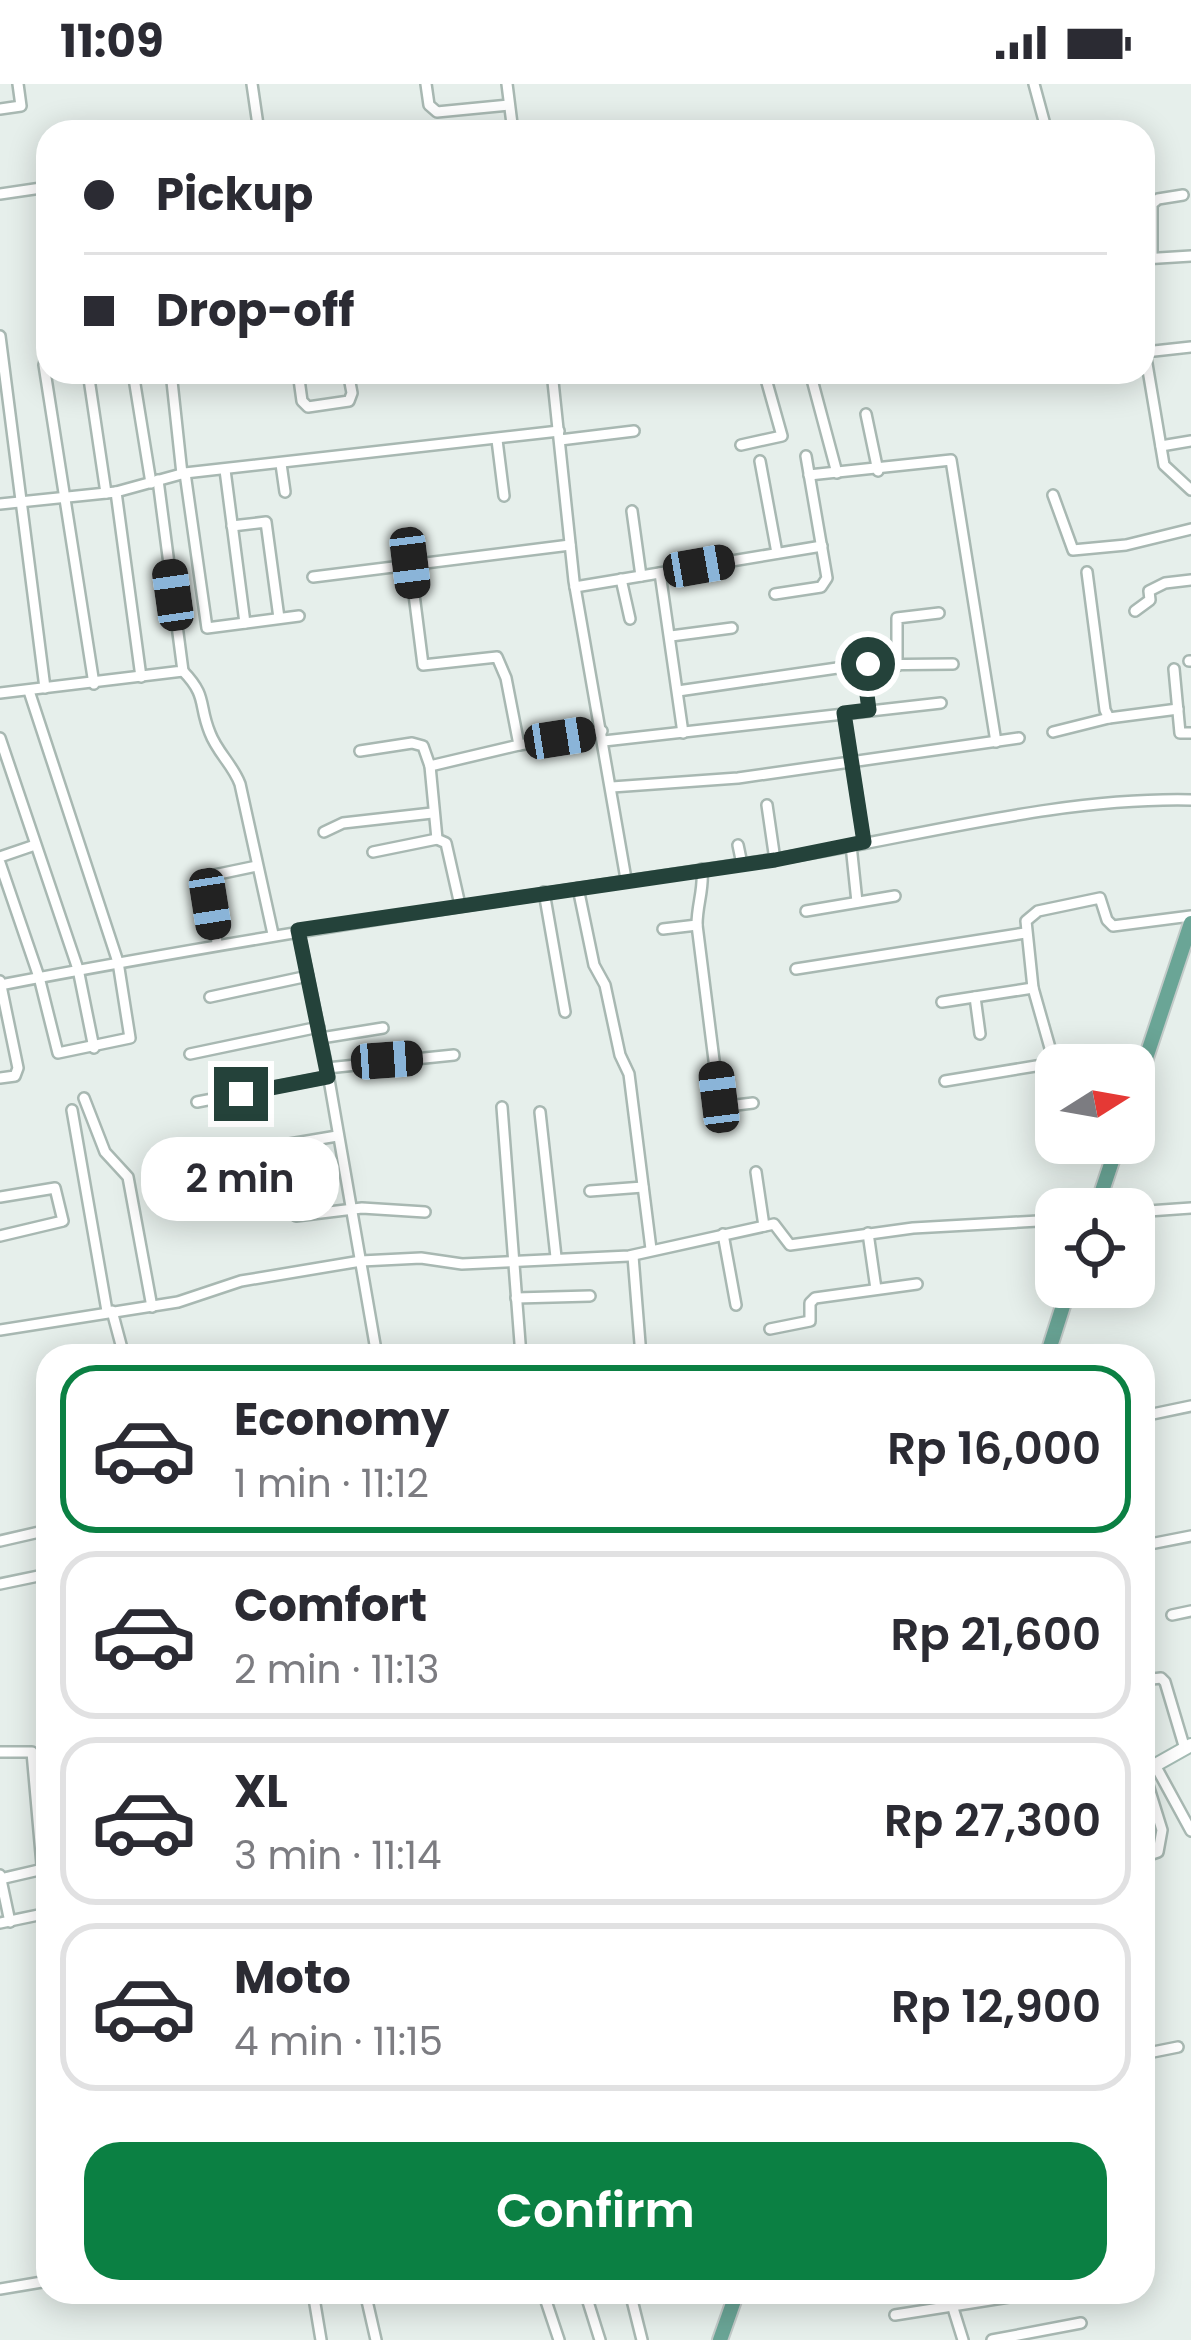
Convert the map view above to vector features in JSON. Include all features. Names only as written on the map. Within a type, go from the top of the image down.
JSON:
[{"type":"main road","points":[[1148,1044],[1191,919]]},
{"type":"main road","points":[[1051,1344],[1062,1308]]},
{"type":"main road","points":[[1155,1766],[1188,1747]]},
{"type":"main road","points":[[719,2340],[732,2304]]},
{"type":"street","points":[[0,109],[21,106],[18,84]]},
{"type":"street","points":[[252,84],[257,120]]},
{"type":"street","points":[[426,84],[429,105],[437,112],[509,105]]},
{"type":"street","points":[[507,84],[511,120]]},
{"type":"street","points":[[1034,84],[1044,120]]},
{"type":"street","points":[[0,194],[36,190]]},
{"type":"street","points":[[1155,202],[1183,195]]},
{"type":"street","points":[[1155,258],[1191,256]]},
{"type":"street","points":[[0,336],[45,688]]},
{"type":"street","points":[[1155,351],[1191,347]]},
{"type":"street","points":[[47,384],[94,683]]},
{"type":"street","points":[[90,384],[141,677]]},
{"type":"street","points":[[135,384],[183,671],[200,689],[212,738],[231,762],[240,784],[273,934]]},
{"type":"street","points":[[173,384],[207,628],[299,616]]},
{"type":"street","points":[[300,384],[308,407],[350,401],[349,384]]},
{"type":"street","points":[[554,384],[575,587],[626,879]]},
{"type":"street","points":[[741,445],[782,437],[767,384]]},
{"type":"street","points":[[812,384],[837,473]]},
{"type":"street","points":[[1149,384],[1164,465],[1185,478],[1191,490]]},
{"type":"street","points":[[866,414],[878,470]]},
{"type":"street","points":[[0,504],[111,493],[184,474],[497,440],[634,431]]},
{"type":"street","points":[[497,440],[504,496]]},
{"type":"street","points":[[1160,446],[1191,441]]},
{"type":"street","points":[[775,594],[824,585],[827,578],[806,456]]},
{"type":"street","points":[[809,475],[951,460],[996,742]]},
{"type":"street","points":[[760,461],[777,554]]},
{"type":"street","points":[[281,464],[285,492]]},
{"type":"street","points":[[225,470],[245,623]]},
{"type":"street","points":[[1053,495],[1072,550],[1126,545],[1191,529]]},
{"type":"street","points":[[632,511],[641,576]]},
{"type":"street","points":[[232,526],[266,522],[279,618]]},
{"type":"street","points":[[313,577],[570,545]]},
{"type":"street","points":[[575,587],[822,546]]},
{"type":"street","points":[[410,563],[423,665],[497,657],[506,678],[519,745]]},
{"type":"street","points":[[1087,572],[1109,718]]},
{"type":"street","points":[[660,573],[683,733]]},
{"type":"street","points":[[622,579],[630,619]]},
{"type":"street","points":[[1135,611],[1150,600],[1149,591],[1156,587],[1191,580]]},
{"type":"street","points":[[897,666],[897,618],[939,613]]},
{"type":"street","points":[[671,636],[732,628]]},
{"type":"street","points":[[678,691],[863,664],[953,664]]},
{"type":"street","points":[[863,664],[869,710]]},
{"type":"street","points":[[1174,669],[1180,733],[1191,733]]},
{"type":"street","points":[[0,693],[183,671]]},
{"type":"street","points":[[29,691],[118,962],[130,1038],[58,1053],[39,977],[0,860],[35,845]]},
{"type":"street","points":[[430,766],[519,745],[683,733],[940,703]]},
{"type":"street","points":[[1053,732],[1109,718],[1178,709]]},
{"type":"street","points":[[844,713],[864,842]]},
{"type":"street","points":[[612,787],[739,778],[1019,738]]},
{"type":"street","points":[[0,739],[78,969],[94,1048]]},
{"type":"street","points":[[360,751],[419,743],[430,766],[436,839]]},
{"type":"street","points":[[0,1078],[15,1076],[18,1068],[0,983],[217,943],[775,860],[1078,808],[1149,799],[1191,800]]},
{"type":"street","points":[[767,806],[775,860]]},
{"type":"street","points":[[324,832],[343,824],[432,813]]},
{"type":"street","points":[[373,852],[436,839],[446,843],[460,905]]},
{"type":"street","points":[[738,845],[742,864]]},
{"type":"street","points":[[851,845],[857,902]]},
{"type":"street","points":[[217,943],[208,876],[257,866]]},
{"type":"street","points":[[702,869],[704,890],[697,925],[720,1102],[728,1106],[753,1102]]},
{"type":"street","points":[[578,888],[596,971],[605,985],[629,1075],[651,1249]]},
{"type":"street","points":[[544,892],[565,1012]]},
{"type":"street","points":[[806,910],[895,896]]},
{"type":"street","points":[[1049,1044],[1033,988],[1025,933],[1025,922],[1036,912],[1094,899],[1103,901],[1106,920],[1113,926],[1191,919]]},
{"type":"street","points":[[664,929],[697,925]]},
{"type":"street","points":[[298,930],[375,1344]]},
{"type":"street","points":[[796,969],[1025,933]]},
{"type":"street","points":[[210,997],[308,976]]},
{"type":"street","points":[[942,1002],[1033,988]]},
{"type":"street","points":[[975,997],[980,1034]]},
{"type":"street","points":[[190,1054],[320,1032],[383,1028]]},
{"type":"street","points":[[197,1102],[328,1072],[454,1055]]},
{"type":"street","points":[[945,1081],[1035,1069]]},
{"type":"street","points":[[84,1098],[105,1152],[128,1177],[152,1307]]},
{"type":"street","points":[[502,1107],[519,1344]]},
{"type":"street","points":[[72,1111],[120,1344]]},
{"type":"street","points":[[540,1112],[556,1257]]},
{"type":"street","points":[[260,1149],[338,1136]]},
{"type":"street","points":[[756,1172],[764,1226]]},
{"type":"street","points":[[590,1191],[643,1187]]},
{"type":"street","points":[[0,1197],[55,1188],[64,1218],[62,1223],[0,1236]]},
{"type":"street","points":[[1155,1211],[1191,1208]]},
{"type":"street","points":[[296,1216],[353,1209],[425,1212]]},
{"type":"street","points":[[0,1330],[152,1307],[196,1298],[241,1281],[361,1261],[421,1258],[462,1264],[633,1256],[778,1225],[790,1245],[868,1233],[1035,1221]]},
{"type":"street","points":[[868,1233],[876,1289]]},
{"type":"street","points":[[723,1234],[736,1305]]},
{"type":"street","points":[[633,1256],[640,1344]]},
{"type":"street","points":[[770,1329],[810,1321],[810,1303],[815,1298],[917,1284]]},
{"type":"street","points":[[516,1298],[590,1296]]},
{"type":"street","points":[[1155,1414],[1191,1406]]},
{"type":"street","points":[[0,1541],[36,1533]]},
{"type":"street","points":[[1155,1543],[1191,1536]]},
{"type":"street","points":[[0,1585],[36,1577]]},
{"type":"street","points":[[1172,1615],[1191,1611]]},
{"type":"street","points":[[1155,1679],[1165,1682],[1188,1747]]},
{"type":"street","points":[[0,1752],[32,1752],[36,1797]]},
{"type":"street","points":[[1155,1780],[1191,1831]]},
{"type":"street","points":[[1155,1804],[1162,1838],[1155,1853]]},
{"type":"street","points":[[36,1870],[0,1877],[5,1923],[36,1916]]},
{"type":"street","points":[[1155,2052],[1178,2048]]},
{"type":"street","points":[[0,2289],[36,2283]]},
{"type":"street","points":[[315,2304],[321,2340]]},
{"type":"street","points":[[368,2304],[376,2340]]},
{"type":"street","points":[[547,2304],[559,2340]]},
{"type":"street","points":[[589,2304],[600,2340]]},
{"type":"street","points":[[633,2304],[642,2340]]},
{"type":"street","points":[[895,2315],[931,2304]]},
{"type":"street","points":[[952,2304],[963,2340]]},
{"type":"street","points":[[992,2340],[1081,2323]]},
{"type":"route","points":[[241,1094],[328,1077],[298,930],[775,860],[864,842],[844,713],[869,710],[863,664],[868,664]]}]
